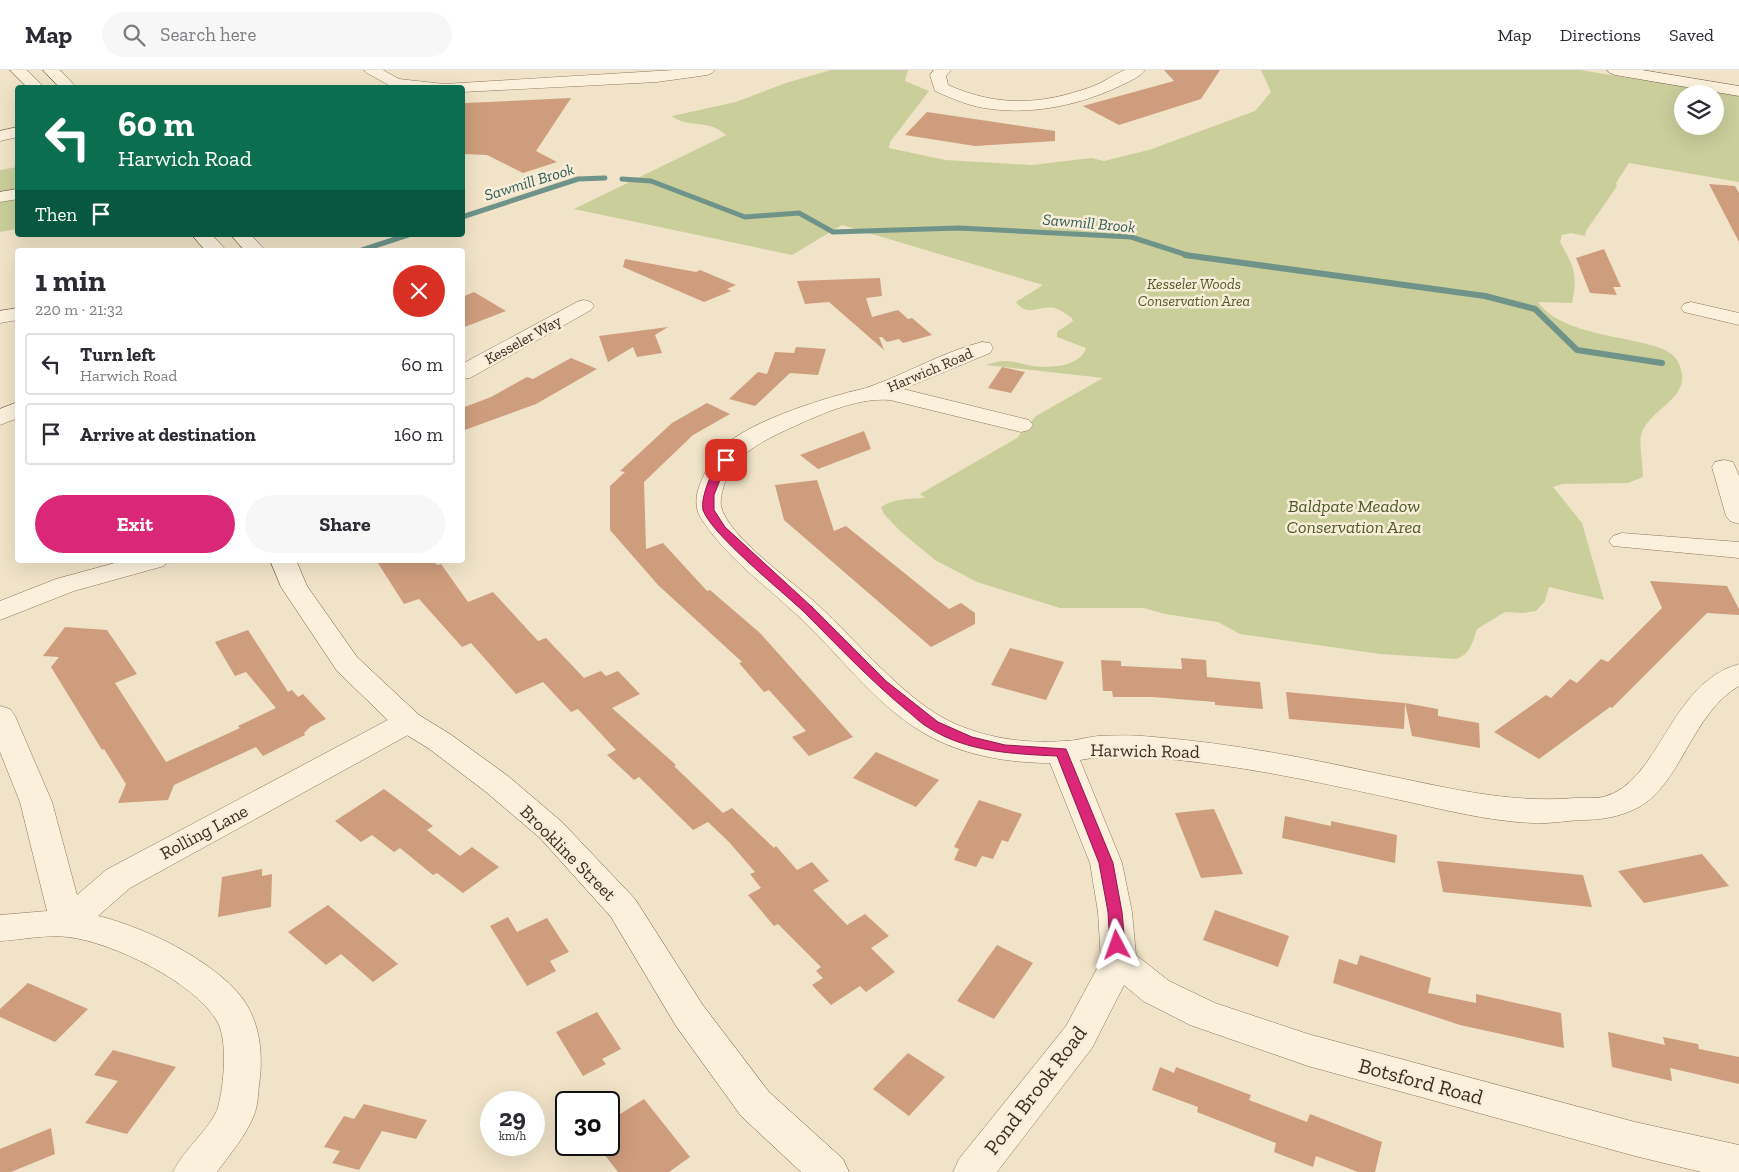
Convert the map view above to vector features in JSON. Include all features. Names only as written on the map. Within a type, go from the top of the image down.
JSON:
[{"type":"street","points":[[18,70],[35,85]]},
{"type":"street","points":[[51,70],[67,85]]},
{"type":"street","points":[[372,70],[395,83],[413,85]]},
{"type":"street","points":[[465,87],[657,77],[707,70]]},
{"type":"street","points":[[943,70],[938,75],[941,88],[992,105],[1033,105],[1072,98],[1124,79],[1137,70]]},
{"type":"street","points":[[1615,70],[1739,91]]},
{"type":"street","points":[[0,136],[15,133]]},
{"type":"street","points":[[0,197],[15,194]]},
{"type":"street","points":[[203,237],[214,248]]},
{"type":"street","points":[[242,237],[253,248]]},
{"type":"street","name":"Kesseler Way","points":[[465,371],[584,306]]},
{"type":"street","points":[[1690,308],[1739,320]]},
{"type":"street","points":[[0,316],[15,314]]},
{"type":"street","name":"Harwich Road","points":[[982,348],[877,392],[834,404],[756,435],[734,450],[719,470],[709,495],[708,510],[721,529],[744,553],[808,610],[882,684],[933,725],[968,741],[1005,750],[1061,752],[1099,746],[1214,753],[1449,799],[1527,812],[1610,807],[1641,790],[1670,749],[1698,703],[1728,678],[1739,674]]},
{"type":"street","name":"Harwich Road","points":[[877,392],[890,393],[1021,424]]},
{"type":"street","points":[[0,418],[15,410]]},
{"type":"street","points":[[1724,466],[1739,516]]},
{"type":"street","points":[[1622,541],[1739,550]]},
{"type":"street","points":[[0,611],[65,585],[143,563]]},
{"type":"street","name":"Brookline Street","points":[[284,563],[294,588],[347,664],[408,722],[439,741],[490,779],[551,830],[623,908],[689,1014],[755,1104],[829,1172]]},
{"type":"street","points":[[0,716],[36,802],[67,923]]},
{"type":"street","name":"Rolling Lane","points":[[67,923],[118,879],[408,722]]},
{"type":"street","points":[[1061,752],[1106,863],[1115,912],[1119,961]]},
{"type":"street","points":[[0,928],[67,923],[109,932],[153,950],[210,987],[234,1014],[241,1040],[242,1073],[236,1113],[219,1139],[193,1172]]},
{"type":"street","name":"Botsford Road","points":[[1119,961],[1156,991],[1204,1014],[1308,1050],[1635,1139],[1739,1163]]},
{"type":"street","name":"Pond Brook Road","points":[[973,1172],[1079,1037],[1119,961]]},
{"type":"green space","points":[[831,70],[908,70],[905,81],[929,91],[890,142],[889,148],[945,160],[1032,165],[1091,158],[1104,161],[1149,150],[1255,111],[1271,92],[1261,70],[1580,70],[1674,85],[1674,135],[1724,135],[1724,94],[1739,96],[1739,182],[1629,163],[1616,183],[1617,186],[1586,231],[1585,236],[1571,233],[1562,235],[1560,242],[1574,271],[1575,285],[1572,303],[1538,302],[1551,315],[1570,325],[1591,332],[1653,346],[1668,352],[1677,360],[1682,373],[1682,384],[1677,393],[1653,416],[1641,435],[1643,477],[1628,483],[1562,484],[1553,487],[1582,523],[1604,600],[1549,587],[1545,601],[1536,611],[1523,613],[1505,612],[1477,629],[1468,651],[1456,659],[1380,654],[1240,634],[1218,622],[1165,614],[1144,608],[1060,608],[977,582],[935,560],[900,531],[884,514],[881,507],[897,500],[925,498],[920,494],[1017,438],[1036,416],[1103,378],[986,365],[1006,361],[1048,367],[1071,363],[1083,354],[1086,348],[1057,337],[1057,332],[1073,321],[1072,318],[1056,309],[1025,309],[1016,302],[1043,285],[842,225],[792,255],[574,209],[726,135],[712,127],[685,122],[672,116],[736,102],[786,83]]},
{"type":"green space","points":[[15,167],[15,229],[0,232],[0,170]]},
{"type":"building","points":[[1164,70],[1220,70],[1201,99],[1119,125],[1083,106],[1174,81]]},
{"type":"building","points":[[571,98],[536,151],[557,162],[523,173],[487,155],[465,154],[465,103]]},
{"type":"building","points":[[927,112],[1055,131],[1055,141],[975,146],[905,135]]},
{"type":"building","points":[[1709,184],[1735,186],[1739,193],[1739,242]]},
{"type":"building","points":[[1604,249],[1621,287],[1613,287],[1617,295],[1590,293],[1576,258]]},
{"type":"building","points":[[625,259],[696,272],[700,270],[736,285],[727,289],[731,291],[704,302],[623,267]]},
{"type":"building","points":[[880,278],[882,296],[866,298],[872,317],[898,310],[908,319],[912,318],[932,335],[903,343],[899,339],[887,342],[882,337],[879,337],[884,350],[829,302],[805,304],[797,281]]},
{"type":"building","points":[[474,292],[506,311],[465,327],[465,296]]},
{"type":"building","points":[[668,327],[655,335],[662,353],[637,357],[633,347],[608,362],[599,336]]},
{"type":"building","points":[[796,347],[826,349],[818,375],[790,373],[755,406],[729,399],[758,372],[767,374],[775,352],[794,353]]},
{"type":"building","points":[[571,358],[597,369],[536,404],[465,430],[465,407],[491,397],[527,377],[533,379]]},
{"type":"building","points":[[1002,367],[1025,372],[1011,393],[988,388]]},
{"type":"building","points":[[707,403],[730,414],[693,435],[644,482],[646,549],[663,543],[707,591],[710,590],[760,633],[853,737],[809,756],[792,737],[806,731],[769,690],[764,692],[739,663],[742,662],[658,585],[610,530],[610,486],[625,472],[620,471],[672,423]]},
{"type":"building","points":[[864,431],[871,449],[818,469],[800,455]]},
{"type":"building","points":[[817,480],[834,531],[846,526],[949,609],[961,603],[975,613],[975,624],[931,647],[784,520],[775,485]]},
{"type":"building","points":[[378,563],[441,564],[468,602],[493,592],[538,641],[546,638],[584,678],[601,671],[606,676],[618,671],[640,694],[612,708],[676,765],[674,766],[723,813],[732,808],[774,848],[776,846],[797,870],[812,862],[829,881],[813,890],[847,925],[865,914],[889,936],[871,948],[895,972],[866,992],[860,986],[831,1005],[812,985],[823,978],[816,971],[821,967],[778,924],[774,926],[748,895],[761,888],[750,874],[755,872],[729,842],[708,822],[693,830],[639,777],[634,780],[607,755],[616,750],[578,709],[571,712],[543,682],[516,694],[471,643],[462,647],[419,599],[404,604]]},
{"type":"building","points":[[1650,581],[1727,586],[1739,609],[1739,615],[1707,613],[1612,708],[1610,707],[1539,759],[1494,732],[1546,695],[1551,698],[1570,679],[1577,683],[1601,659],[1608,662],[1662,608]]},
{"type":"building","points":[[65,627],[107,630],[137,674],[115,683],[166,762],[240,728],[238,726],[276,708],[246,672],[235,676],[215,642],[248,630],[288,692],[292,690],[298,697],[303,694],[326,719],[310,727],[304,733],[305,735],[263,756],[256,747],[174,785],[168,800],[118,803],[126,784],[104,749],[102,750],[51,667],[59,657],[43,656]]},
{"type":"building","points":[[1010,648],[1064,662],[1046,700],[991,685]]},
{"type":"building","points":[[1181,658],[1206,660],[1207,677],[1260,682],[1263,709],[1215,705],[1215,702],[1153,697],[1113,697],[1112,691],[1103,691],[1101,660],[1121,661],[1121,666],[1182,669]]},
{"type":"building","points":[[1286,692],[1405,703],[1404,729],[1289,719]]},
{"type":"building","points":[[1405,703],[1438,709],[1438,716],[1479,723],[1480,748],[1412,736]]},
{"type":"building","points":[[876,752],[939,780],[916,807],[853,778]]},
{"type":"building","points":[[384,789],[433,826],[427,830],[460,856],[472,847],[499,867],[463,893],[437,873],[433,875],[400,848],[394,852],[372,835],[361,842],[335,821]]},
{"type":"building","points":[[979,800],[1022,814],[1008,842],[1002,840],[993,859],[982,856],[976,867],[954,860],[959,849],[954,847]]},
{"type":"building","points":[[1214,809],[1243,874],[1201,878],[1175,813]]},
{"type":"building","points":[[1285,816],[1331,826],[1331,821],[1397,835],[1395,863],[1282,838]]},
{"type":"building","points":[[1702,854],[1729,886],[1644,903],[1618,871]]},
{"type":"building","points":[[1437,861],[1583,875],[1592,907],[1443,892]]},
{"type":"building","points":[[262,869],[262,876],[272,874],[271,907],[218,917],[222,877]]},
{"type":"building","points":[[328,905],[398,964],[373,982],[341,954],[326,965],[288,932]]},
{"type":"building","points":[[1215,910],[1289,936],[1278,967],[1203,940]]},
{"type":"building","points":[[508,917],[517,932],[547,918],[569,952],[550,961],[556,971],[527,986],[490,926]]},
{"type":"building","points":[[997,945],[1033,963],[994,1019],[957,1001]]},
{"type":"building","points":[[1360,955],[1431,978],[1428,993],[1476,1003],[1476,994],[1561,1013],[1564,1048],[1460,1025],[1333,983],[1339,959],[1357,965]]},
{"type":"building","points":[[28,983],[88,1009],[55,1042],[0,1017],[0,1009]]},
{"type":"building","points":[[597,1012],[621,1049],[602,1059],[606,1064],[583,1076],[556,1032]]},
{"type":"building","points":[[1608,1032],[1665,1045],[1663,1037],[1698,1044],[1699,1049],[1739,1057],[1739,1084],[1670,1068],[1672,1081],[1612,1067]]},
{"type":"building","points":[[113,1050],[176,1067],[127,1134],[85,1123],[118,1081],[94,1075]]},
{"type":"building","points":[[908,1053],[945,1077],[909,1116],[873,1089]]},
{"type":"building","points":[[1160,1067],[1174,1073],[1176,1067],[1251,1095],[1249,1100],[1307,1122],[1310,1114],[1382,1142],[1375,1172],[1358,1172],[1316,1156],[1313,1167],[1274,1152],[1276,1143],[1197,1112],[1198,1107],[1152,1090]]},
{"type":"building","points":[[644,1099],[690,1157],[669,1172],[618,1172],[606,1156],[620,1156],[620,1114]]},
{"type":"building","points":[[364,1104],[427,1120],[416,1139],[382,1131],[359,1170],[332,1163],[340,1151],[324,1147],[344,1116],[354,1119]]},
{"type":"building","points":[[51,1128],[55,1154],[11,1172],[0,1172],[0,1149]]},
{"type":"waterway","name":"Sawmill Brook","points":[[465,216],[578,179],[605,178]]},
{"type":"waterway","name":"Sawmill Brook","points":[[622,179],[651,181],[745,217],[799,213],[833,232],[959,228],[1131,237],[1188,255]]},
{"type":"waterway","name":"Sawmill Brook","points":[[368,248],[402,237]]},
{"type":"waterway","name":"Sawmill Brook","points":[[1188,255],[1485,296],[1535,309],[1577,350],[1662,363]]},
{"type":"route","points":[[726,460],[719,470],[709,495],[708,510],[721,529],[744,553],[808,610],[882,684],[933,725],[968,741],[1005,750],[1061,752],[1106,863],[1115,912],[1117,945]]},
{"type":"park label","name":"Kesseler Woods Conservation Area","points":[[1194,292]]},
{"type":"park label","name":"Baldpate Meadow Conservation Area","points":[[1354,516]]}]
